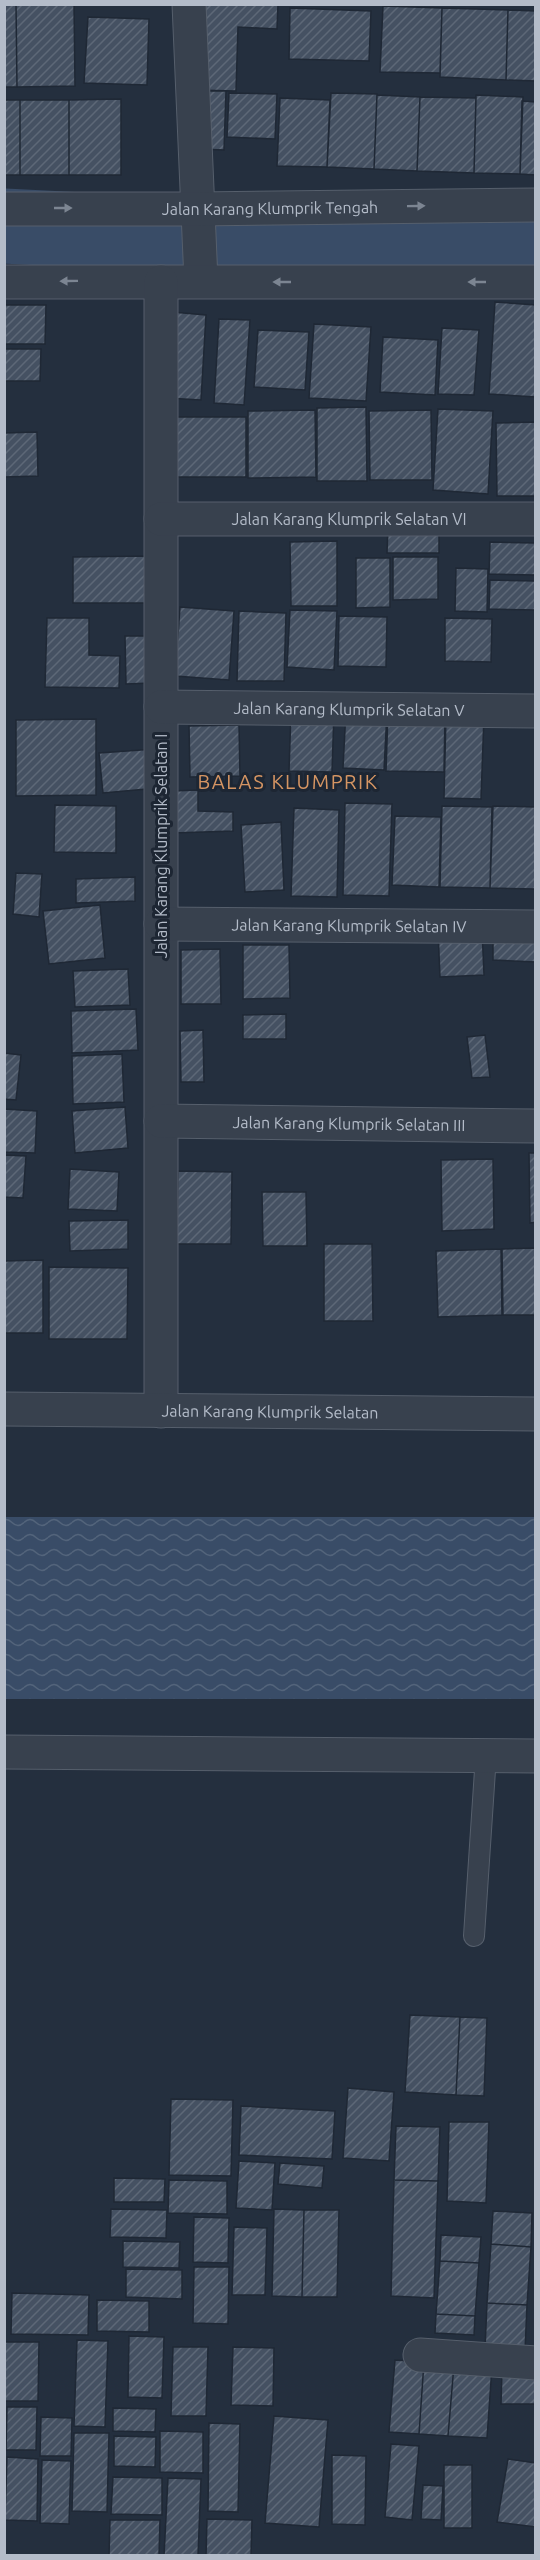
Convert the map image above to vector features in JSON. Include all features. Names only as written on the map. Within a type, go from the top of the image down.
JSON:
[{"type":"street","points":[[189,4],[201,273]]},
{"type":"street","name":"Jalan Karang Klumprik Tengah","points":[[4,208],[198,221],[536,205]]},
{"type":"street","points":[[4,282],[161,282],[201,273],[536,282]]},
{"type":"street","name":"Jalan Karang Klumprik Selatan I","points":[[161,282],[161,1411]]},
{"type":"street","name":"Jalan Karang Klumprik Selatan VI","points":[[161,519],[536,519]]},
{"type":"street","name":"Jalan Karang Klumprik Selatan V","points":[[161,707],[536,711]]},
{"type":"street","name":"Jalan Karang Klumprik Selatan IV","points":[[161,924],[536,927]]},
{"type":"street","name":"Jalan Karang Klumprik Selatan III","points":[[161,1120],[536,1126]]},
{"type":"street","name":"Jalan Karang Klumprik Selatan","points":[[4,1409],[536,1414]]},
{"type":"street","points":[[4,1752],[536,1756]]},
{"type":"street","points":[[420,2355],[536,2363]]},
{"type":"lane","points":[[474,1936],[486,1755]]},
{"type":"water","points":[[5,1517],[535,1517],[535,1699],[5,1699]]},
{"type":"building","points":[[4,4],[16,4],[17,87],[4,87]]},
{"type":"building","points":[[16,4],[74,4],[75,86],[17,87]]},
{"type":"building","points":[[196,4],[278,4],[277,29],[238,27],[236,91],[194,90]]},
{"type":"building","points":[[383,6],[442,8],[440,73],[380,72]]},
{"type":"building","points":[[290,8],[371,11],[369,61],[289,59]]},
{"type":"building","points":[[442,8],[508,10],[506,80],[440,77]]},
{"type":"building","points":[[508,10],[536,11],[536,81],[506,80]]},
{"type":"building","points":[[88,17],[149,19],[147,85],[84,83]]},
{"type":"building","points":[[199,91],[226,91],[224,150],[197,149]]},
{"type":"building","points":[[229,93],[277,94],[275,139],[227,137]]},
{"type":"building","points":[[331,93],[377,94],[374,169],[327,167]]},
{"type":"building","points":[[377,95],[420,97],[417,171],[374,169]]},
{"type":"building","points":[[476,95],[523,97],[520,174],[474,173]]},
{"type":"building","points":[[420,97],[476,98],[474,173],[417,171]]},
{"type":"building","points":[[280,98],[330,100],[327,167],[277,166]]},
{"type":"building","points":[[121,99],[121,175],[69,175],[69,100]]},
{"type":"building","points":[[4,100],[20,100],[20,175],[4,175]]},
{"type":"building","points":[[20,100],[69,100],[69,175],[20,175]]},
{"type":"building","points":[[522,101],[536,102],[536,175],[520,174]]},
{"type":"building","points":[[495,302],[536,305],[536,397],[489,394]]},
{"type":"building","points":[[4,305],[46,305],[45,344],[4,344]]},
{"type":"building","points":[[172,312],[206,315],[201,400],[167,398]]},
{"type":"building","points":[[219,319],[250,320],[244,405],[214,403]]},
{"type":"building","points":[[314,324],[371,327],[366,401],[309,398]]},
{"type":"building","points":[[442,328],[479,330],[474,395],[438,394]]},
{"type":"building","points":[[258,330],[309,332],[305,390],[254,387]]},
{"type":"building","points":[[383,337],[438,340],[435,395],[380,392]]},
{"type":"building","points":[[4,349],[41,349],[40,381],[4,381]]},
{"type":"building","points":[[366,407],[367,481],[317,481],[317,408]]},
{"type":"building","points":[[438,409],[493,411],[488,494],[433,490]]},
{"type":"building","points":[[315,410],[316,477],[248,478],[248,411]]},
{"type":"building","points":[[431,410],[432,480],[370,480],[369,411]]},
{"type":"building","points":[[171,417],[246,417],[246,477],[171,477]]},
{"type":"building","points":[[536,422],[536,496],[497,496],[496,423]]},
{"type":"building","points":[[37,432],[38,476],[4,477],[4,433]]},
{"type":"building","points":[[388,526],[439,526],[439,553],[387,553]]},
{"type":"building","points":[[337,541],[337,606],[291,606],[290,542]]},
{"type":"building","points":[[490,542],[536,543],[536,575],[489,574]]},
{"type":"building","points":[[149,556],[149,603],[73,603],[73,557]]},
{"type":"building","points":[[393,557],[438,557],[438,599],[393,600]]},
{"type":"building","points":[[356,558],[390,558],[390,607],[356,608]]},
{"type":"building","points":[[456,568],[488,569],[487,612],[455,611]]},
{"type":"building","points":[[490,580],[536,581],[536,610],[489,609]]},
{"type":"building","points":[[180,607],[234,611],[229,680],[175,676]]},
{"type":"building","points":[[290,610],[337,611],[334,670],[287,667]]},
{"type":"building","points":[[239,611],[286,613],[284,681],[237,681]]},
{"type":"building","points":[[339,616],[387,617],[386,667],[338,666]]},
{"type":"building","points":[[47,618],[89,618],[89,655],[120,656],[119,688],[45,687]]},
{"type":"building","points":[[445,618],[492,619],[491,662],[445,661]]},
{"type":"building","points":[[125,636],[150,636],[151,683],[126,684]]},
{"type":"building","points":[[346,710],[387,712],[384,770],[343,768]]},
{"type":"building","points":[[291,711],[334,712],[332,772],[289,771]]},
{"type":"building","points":[[388,712],[445,714],[444,772],[386,771]]},
{"type":"building","points":[[446,715],[484,716],[481,799],[444,798]]},
{"type":"building","points":[[96,719],[96,795],[16,796],[16,720]]},
{"type":"building","points":[[239,725],[240,776],[190,777],[189,726]]},
{"type":"building","points":[[155,749],[158,788],[103,793],[99,753]]},
{"type":"building","points":[[198,790],[198,811],[233,812],[233,831],[173,833],[172,791]]},
{"type":"building","points":[[345,803],[392,804],[389,896],[343,895]]},
{"type":"building","points":[[55,805],[116,806],[116,853],[54,852]]},
{"type":"building","points":[[442,806],[492,807],[490,888],[440,887]]},
{"type":"building","points":[[493,806],[536,807],[536,889],[490,888]]},
{"type":"building","points":[[294,808],[339,810],[337,897],[291,896]]},
{"type":"building","points":[[395,816],[441,817],[439,887],[392,885]]},
{"type":"building","points":[[281,822],[284,890],[245,892],[241,825]]},
{"type":"building","points":[[16,873],[42,874],[39,917],[13,914]]},
{"type":"building","points":[[135,877],[135,901],[76,903],[76,879]]},
{"type":"building","points":[[100,905],[105,958],[49,964],[43,911]]},
{"type":"building","points":[[482,929],[484,975],[440,977],[438,931]]},
{"type":"building","points":[[493,930],[536,931],[536,962],[493,960]]},
{"type":"building","points":[[243,945],[289,945],[290,998],[243,999]]},
{"type":"building","points":[[220,949],[221,1004],[181,1004],[181,950]]},
{"type":"building","points":[[128,969],[130,1005],[75,1007],[73,971]]},
{"type":"building","points":[[136,1009],[138,1050],[72,1053],[71,1011]]},
{"type":"building","points":[[286,1014],[286,1039],[243,1039],[243,1015]]},
{"type":"building","points":[[203,1030],[204,1082],[181,1082],[180,1031]]},
{"type":"building","points":[[485,1035],[490,1077],[472,1078],[467,1037]]},
{"type":"building","points":[[4,1053],[21,1055],[16,1100],[4,1099]]},
{"type":"building","points":[[122,1054],[124,1102],[73,1104],[72,1056]]},
{"type":"building","points":[[125,1107],[128,1148],[75,1153],[72,1111]]},
{"type":"building","points":[[4,1109],[37,1111],[35,1153],[4,1152]]},
{"type":"building","points":[[529,1153],[536,1153],[536,1222],[530,1223]]},
{"type":"building","points":[[4,1155],[26,1156],[23,1198],[4,1197]]},
{"type":"building","points":[[493,1159],[494,1229],[442,1231],[441,1160]]},
{"type":"building","points":[[70,1169],[119,1172],[117,1211],[68,1209]]},
{"type":"building","points":[[178,1171],[232,1172],[231,1244],[177,1244]]},
{"type":"building","points":[[262,1192],[306,1192],[307,1246],[263,1246]]},
{"type":"building","points":[[128,1220],[128,1249],[70,1251],[69,1221]]},
{"type":"building","points":[[324,1244],[372,1244],[373,1321],[324,1321]]},
{"type":"building","points":[[536,1248],[536,1315],[503,1315],[502,1249]]},
{"type":"building","points":[[501,1249],[502,1315],[438,1317],[436,1251]]},
{"type":"building","points":[[43,1260],[43,1333],[4,1333],[4,1261]]},
{"type":"building","points":[[49,1267],[128,1268],[127,1339],[49,1339]]},
{"type":"building","points":[[410,2015],[460,2017],[456,2095],[405,2092]]},
{"type":"building","points":[[460,2017],[487,2018],[484,2096],[456,2095]]},
{"type":"building","points":[[348,2088],[394,2092],[389,2161],[343,2158]]},
{"type":"building","points":[[171,2099],[233,2100],[231,2176],[169,2175]]},
{"type":"building","points":[[241,2106],[335,2111],[332,2159],[239,2155]]},
{"type":"building","points":[[449,2122],[489,2122],[486,2203],[447,2201]]},
{"type":"building","points":[[396,2126],[440,2127],[438,2181],[394,2180]]},
{"type":"building","points":[[239,2161],[275,2163],[272,2210],[236,2208]]},
{"type":"building","points":[[280,2163],[324,2166],[322,2188],[278,2184]]},
{"type":"building","points":[[114,2178],[165,2179],[164,2202],[114,2202]]},
{"type":"building","points":[[169,2180],[227,2181],[227,2214],[168,2213]]},
{"type":"building","points":[[394,2180],[438,2181],[434,2298],[391,2296]]},
{"type":"building","points":[[111,2209],[167,2210],[166,2238],[110,2237]]},
{"type":"building","points":[[274,2209],[304,2210],[302,2297],[272,2296]]},
{"type":"building","points":[[304,2210],[339,2210],[337,2297],[302,2297]]},
{"type":"building","points":[[493,2211],[532,2213],[531,2247],[491,2244]]},
{"type":"building","points":[[194,2217],[229,2218],[228,2263],[193,2262]]},
{"type":"building","points":[[234,2227],[267,2228],[265,2295],[232,2295]]},
{"type":"building","points":[[441,2235],[481,2237],[479,2263],[440,2261]]},
{"type":"building","points":[[123,2241],[180,2242],[179,2268],[123,2267]]},
{"type":"building","points":[[491,2244],[531,2247],[527,2305],[487,2303]]},
{"type":"building","points":[[440,2261],[479,2263],[475,2316],[436,2314]]},
{"type":"building","points":[[194,2267],[229,2267],[228,2324],[193,2323]]},
{"type":"building","points":[[126,2269],[182,2270],[182,2299],[126,2297]]},
{"type":"building","points":[[12,2293],[89,2295],[88,2335],[11,2334]]},
{"type":"building","points":[[97,2300],[149,2301],[149,2332],[97,2331]]},
{"type":"building","points":[[487,2303],[527,2305],[525,2351],[485,2349]]},
{"type":"building","points":[[436,2314],[475,2316],[474,2335],[435,2333]]},
{"type":"building","points":[[129,2336],[164,2337],[162,2398],[128,2397]]},
{"type":"building","points":[[77,2340],[108,2341],[105,2427],[74,2426]]},
{"type":"building","points":[[4,2342],[39,2342],[38,2401],[4,2401]]},
{"type":"building","points":[[173,2347],[208,2347],[206,2416],[171,2416]]},
{"type":"building","points":[[233,2347],[274,2348],[273,2406],[231,2405]]},
{"type":"building","points":[[395,2360],[424,2362],[419,2434],[389,2432]]},
{"type":"building","points":[[424,2362],[454,2365],[448,2436],[419,2434]]},
{"type":"building","points":[[454,2365],[492,2367],[487,2438],[448,2436]]},
{"type":"building","points":[[502,2369],[536,2370],[536,2404],[501,2404]]},
{"type":"building","points":[[7,2407],[37,2407],[36,2450],[6,2450]]},
{"type":"building","points":[[113,2408],[156,2409],[155,2432],[113,2431]]},
{"type":"building","points":[[274,2416],[328,2420],[319,2527],[265,2523]]},
{"type":"building","points":[[41,2417],[72,2418],[71,2456],[40,2456]]},
{"type":"building","points":[[209,2423],[240,2424],[238,2512],[208,2511]]},
{"type":"building","points":[[160,2431],[203,2432],[203,2473],[160,2472]]},
{"type":"building","points":[[74,2433],[109,2433],[107,2512],[72,2511]]},
{"type":"building","points":[[114,2436],[156,2437],[155,2467],[114,2466]]},
{"type":"building","points":[[391,2444],[419,2446],[412,2520],[385,2517]]},
{"type":"building","points":[[332,2455],[366,2456],[365,2525],[332,2524]]},
{"type":"building","points":[[7,2457],[38,2459],[37,2521],[5,2520]]},
{"type":"building","points":[[508,2459],[536,2463],[536,2527],[497,2522]]},
{"type":"building","points":[[42,2460],[71,2461],[69,2524],[40,2523]]},
{"type":"building","points":[[444,2465],[472,2465],[472,2528],[444,2528]]},
{"type":"building","points":[[113,2477],[162,2478],[162,2515],[111,2514]]},
{"type":"building","points":[[168,2478],[201,2479],[198,2556],[164,2556]]},
{"type":"building","points":[[423,2485],[443,2486],[441,2520],[421,2519]]},
{"type":"building","points":[[207,2519],[252,2520],[251,2556],[206,2556]]},
{"type":"building","points":[[110,2520],[160,2520],[159,2556],[109,2556]]},
{"type":"waterway","points":[[4,226],[182,235],[536,228]]},
{"type":"district","name":"BALAS KLUMPRIK","points":[[288,781]]}]
